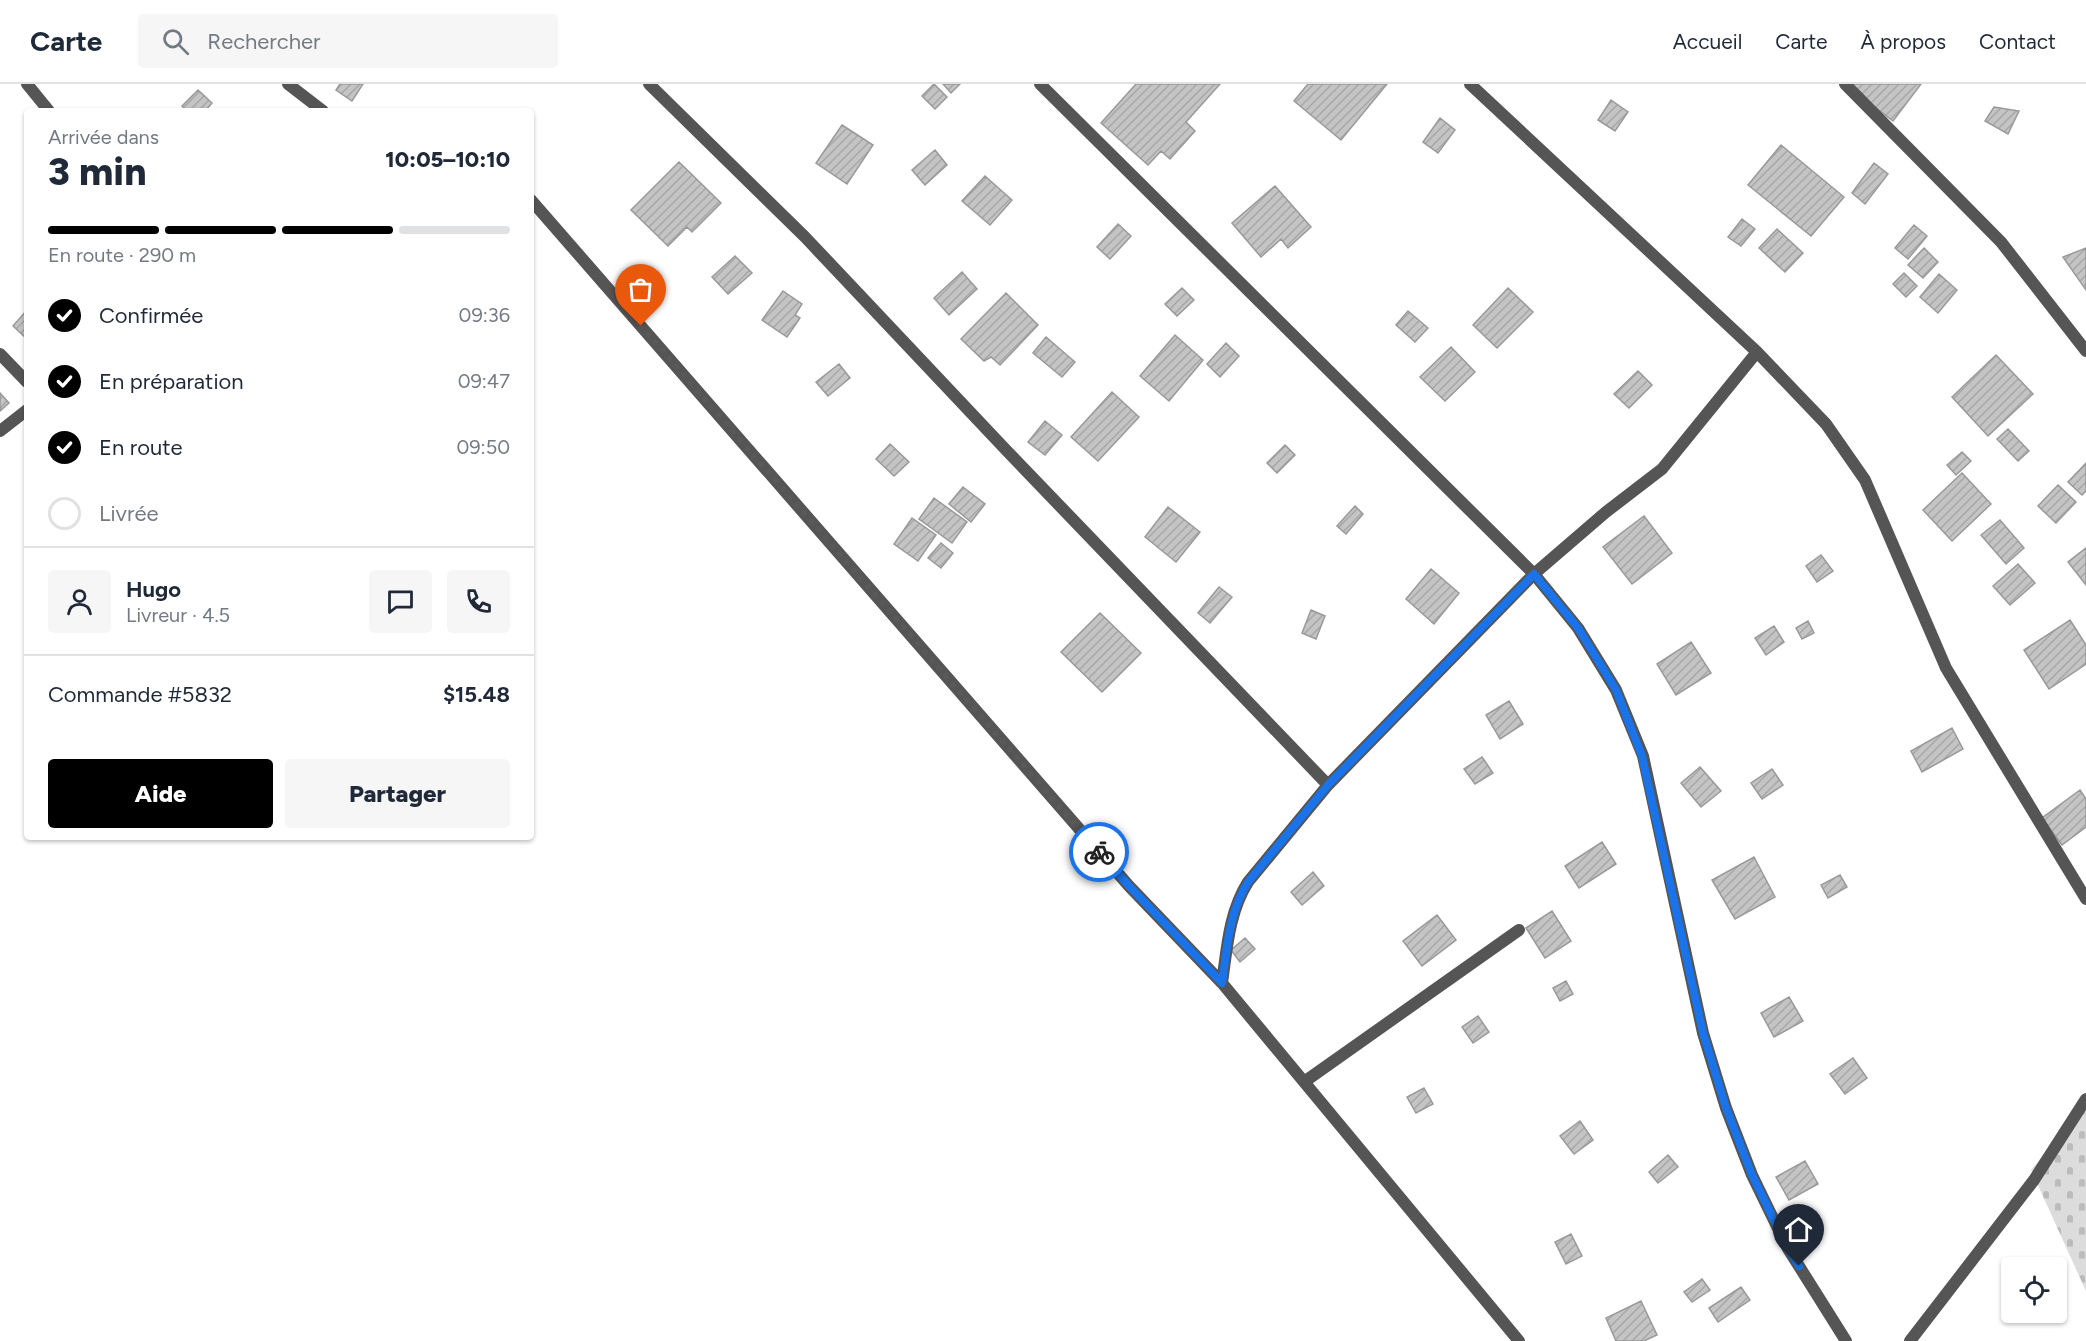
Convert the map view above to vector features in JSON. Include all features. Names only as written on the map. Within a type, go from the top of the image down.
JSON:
[{"type":"street","points":[[27,84],[47,108]]},
{"type":"street","points":[[288,84],[319,108]]},
{"type":"street","points":[[649,84],[805,237],[1006,451],[1328,785]]},
{"type":"street","points":[[1040,84],[1534,574],[1578,628],[1616,690],[1642,756],[1703,1033],[1726,1108],[1752,1175],[1787,1247],[1846,1341]]},
{"type":"street","points":[[1470,84],[1757,352],[1826,424],[1865,480],[1946,668],[2086,899]]},
{"type":"street","points":[[1845,84],[2001,242],[2086,351]]},
{"type":"street","points":[[534,203],[1129,886],[1222,983],[1519,1341]]},
{"type":"street","points":[[1222,983],[1229,934],[1239,897],[1248,882],[1328,785],[1534,574],[1606,512],[1662,469],[1757,352]]},
{"type":"street","points":[[0,354],[24,378]]},
{"type":"street","points":[[0,431],[24,413]]},
{"type":"street","points":[[1304,1082],[1519,930]]},
{"type":"street","points":[[1910,1341],[2034,1180],[2086,1099]]},
{"type":"green space","points":[[2086,1103],[2086,1291],[2031,1170]]},
{"type":"building","points":[[340,84],[363,84],[352,101],[336,90]]},
{"type":"building","points":[[934,84],[947,97],[935,109],[922,96]]},
{"type":"building","points":[[943,84],[960,84],[951,93]]},
{"type":"building","points":[[1136,84],[1220,84],[1186,122],[1195,131],[1170,159],[1161,151],[1148,165],[1101,123]]},
{"type":"building","points":[[1308,84],[1387,84],[1341,140],[1294,101]]},
{"type":"building","points":[[1845,84],[1921,84],[1893,121]]},
{"type":"building","points":[[198,90],[212,103],[208,108],[184,108],[182,106]]},
{"type":"building","points":[[1611,100],[1628,112],[1615,131],[1598,120]]},
{"type":"building","points":[[1994,107],[2019,111],[2008,134],[1985,121]]},
{"type":"building","points":[[1440,118],[1455,130],[1438,153],[1423,142]]},
{"type":"building","points":[[842,125],[873,145],[847,184],[816,163]]},
{"type":"building","points":[[1781,145],[1844,197],[1811,236],[1748,185]]},
{"type":"building","points":[[935,150],[947,165],[925,185],[912,170]]},
{"type":"building","points":[[679,162],[721,203],[692,232],[687,227],[668,246],[631,210]]},
{"type":"building","points":[[1874,163],[1888,174],[1865,204],[1852,193]]},
{"type":"building","points":[[985,176],[1012,200],[990,225],[962,201]]},
{"type":"building","points":[[1275,186],[1311,227],[1288,248],[1281,239],[1261,257],[1232,223]]},
{"type":"building","points":[[1742,219],[1755,229],[1741,246],[1728,237]]},
{"type":"building","points":[[1118,224],[1131,236],[1110,259],[1097,247]]},
{"type":"building","points":[[1914,225],[1927,236],[1908,259],[1895,248]]},
{"type":"building","points":[[1777,229],[1803,253],[1785,272],[1759,248]]},
{"type":"building","points":[[1924,248],[1938,262],[1923,278],[1908,265]]},
{"type":"building","points":[[2086,248],[2086,290],[2063,257]]},
{"type":"building","points":[[735,256],[752,273],[728,294],[712,277]]},
{"type":"building","points":[[962,272],[977,289],[949,315],[934,298]]},
{"type":"building","points":[[1904,273],[1917,286],[1906,297],[1893,284]]},
{"type":"building","points":[[1939,274],[1957,290],[1938,313],[1920,297]]},
{"type":"building","points":[[1182,288],[1194,300],[1177,316],[1165,304]]},
{"type":"building","points":[[1508,288],[1533,312],[1497,348],[1473,325]]},
{"type":"building","points":[[783,291],[802,304],[795,315],[800,318],[787,337],[762,320]]},
{"type":"building","points":[[1006,293],[1038,325],[1000,365],[991,357],[984,361],[961,339]]},
{"type":"building","points":[[1408,311],[1428,328],[1415,342],[1396,325]]},
{"type":"building","points":[[24,313],[24,336],[13,326]]},
{"type":"building","points":[[1175,335],[1203,360],[1169,401],[1140,376]]},
{"type":"building","points":[[1046,337],[1075,362],[1062,377],[1033,353]]},
{"type":"building","points":[[1226,343],[1239,356],[1220,377],[1207,364]]},
{"type":"building","points":[[1451,347],[1475,372],[1445,401],[1420,377]]},
{"type":"building","points":[[1996,355],[2033,394],[1988,436],[1952,397]]},
{"type":"building","points":[[839,364],[850,378],[828,396],[816,382]]},
{"type":"building","points":[[1638,371],[1652,385],[1629,408],[1614,394]]},
{"type":"building","points":[[1112,392],[1139,417],[1098,461],[1071,437]]},
{"type":"building","points":[[0,393],[9,403],[0,411]]},
{"type":"building","points":[[1045,421],[1062,435],[1045,455],[1028,442]]},
{"type":"building","points":[[2008,429],[2029,451],[2018,461],[1997,439]]},
{"type":"building","points":[[890,444],[909,462],[894,476],[876,459]]},
{"type":"building","points":[[1285,445],[1295,455],[1277,473],[1267,463]]},
{"type":"building","points":[[1962,452],[1971,461],[1956,475],[1947,465]]},
{"type":"building","points":[[2086,463],[2086,491],[2082,495],[2068,482]]},
{"type":"building","points":[[1962,473],[1991,504],[1952,541],[1923,510]]},
{"type":"building","points":[[2058,485],[2076,502],[2056,523],[2038,506]]},
{"type":"building","points":[[963,487],[985,504],[971,522],[949,504]]},
{"type":"building","points":[[934,498],[967,522],[952,543],[919,519]]},
{"type":"building","points":[[1355,506],[1363,514],[1346,534],[1337,526]]},
{"type":"building","points":[[1168,507],[1200,532],[1176,562],[1145,537]]},
{"type":"building","points":[[1644,516],[1672,553],[1632,584],[1603,547]]},
{"type":"building","points":[[912,518],[936,535],[918,561],[894,544]]},
{"type":"building","points":[[2000,520],[2024,548],[2006,564],[1981,535]]},
{"type":"building","points":[[941,543],[953,553],[941,568],[928,558]]},
{"type":"building","points":[[2086,548],[2086,585],[2068,562]]},
{"type":"building","points":[[1821,555],[1833,571],[1817,582],[1806,566]]},
{"type":"building","points":[[2018,564],[2035,583],[2010,605],[1993,586]]},
{"type":"building","points":[[1431,569],[1459,593],[1434,624],[1406,599]]},
{"type":"building","points":[[1219,587],[1232,597],[1210,623],[1198,613]]},
{"type":"building","points":[[1311,610],[1325,616],[1316,639],[1302,633]]},
{"type":"building","points":[[1100,613],[1141,653],[1102,692],[1061,652]]},
{"type":"building","points":[[2070,620],[2086,645],[2086,664],[2049,689],[2024,650]]},
{"type":"building","points":[[1808,621],[1814,633],[1802,639],[1796,628]]},
{"type":"building","points":[[1774,626],[1784,642],[1766,655],[1755,638]]},
{"type":"building","points":[[1691,642],[1711,673],[1676,695],[1657,664]]},
{"type":"building","points":[[1509,701],[1523,724],[1500,739],[1486,715]]},
{"type":"building","points":[[1952,728],[1963,749],[1922,772],[1911,751]]},
{"type":"building","points":[[1482,757],[1493,773],[1475,784],[1464,769]]},
{"type":"building","points":[[1700,767],[1721,791],[1701,807],[1681,783]]},
{"type":"building","points":[[1772,769],[1783,785],[1762,799],[1751,783]]},
{"type":"building","points":[[2080,790],[2086,799],[2086,827],[2062,845],[2042,818]]},
{"type":"building","points":[[1602,842],[1616,864],[1579,888],[1565,866]]},
{"type":"building","points":[[1754,857],[1775,897],[1735,919],[1712,880]]},
{"type":"building","points":[[1313,872],[1324,886],[1302,905],[1291,892]]},
{"type":"building","points":[[1840,875],[1847,887],[1828,898],[1821,885]]},
{"type":"building","points":[[1552,911],[1571,941],[1545,958],[1526,928]]},
{"type":"building","points":[[1437,915],[1456,940],[1422,966],[1403,941]]},
{"type":"building","points":[[1245,938],[1255,949],[1240,962],[1231,950]]},
{"type":"building","points":[[1566,981],[1573,994],[1560,1001],[1553,988]]},
{"type":"building","points":[[1789,997],[1803,1021],[1774,1037],[1761,1013]]},
{"type":"building","points":[[1478,1016],[1489,1032],[1473,1043],[1462,1027]]},
{"type":"building","points":[[1853,1058],[1867,1078],[1845,1094],[1830,1074]]},
{"type":"building","points":[[1424,1088],[1433,1104],[1416,1113],[1407,1097]]},
{"type":"building","points":[[1580,1121],[1593,1140],[1574,1154],[1560,1136]]},
{"type":"building","points":[[1668,1155],[1678,1167],[1658,1183],[1649,1172]]},
{"type":"building","points":[[1805,1161],[1818,1184],[1789,1200],[1776,1177]]},
{"type":"building","points":[[1571,1234],[1582,1256],[1566,1264],[1555,1242]]},
{"type":"building","points":[[1702,1279],[1710,1290],[1692,1302],[1684,1292]]},
{"type":"building","points":[[1741,1287],[1750,1300],[1718,1322],[1709,1308]]},
{"type":"building","points":[[1641,1301],[1657,1335],[1644,1341],[1616,1341],[1606,1318]]},
{"type":"way so far","points":[[641,326],[1099,852]]},
{"type":"route","points":[[1099,852],[1222,983],[1229,934],[1239,897],[1248,882],[1328,785],[1534,574],[1578,628],[1616,690],[1642,756],[1703,1033],[1726,1108],[1752,1175],[1787,1247],[1799,1266]]}]
